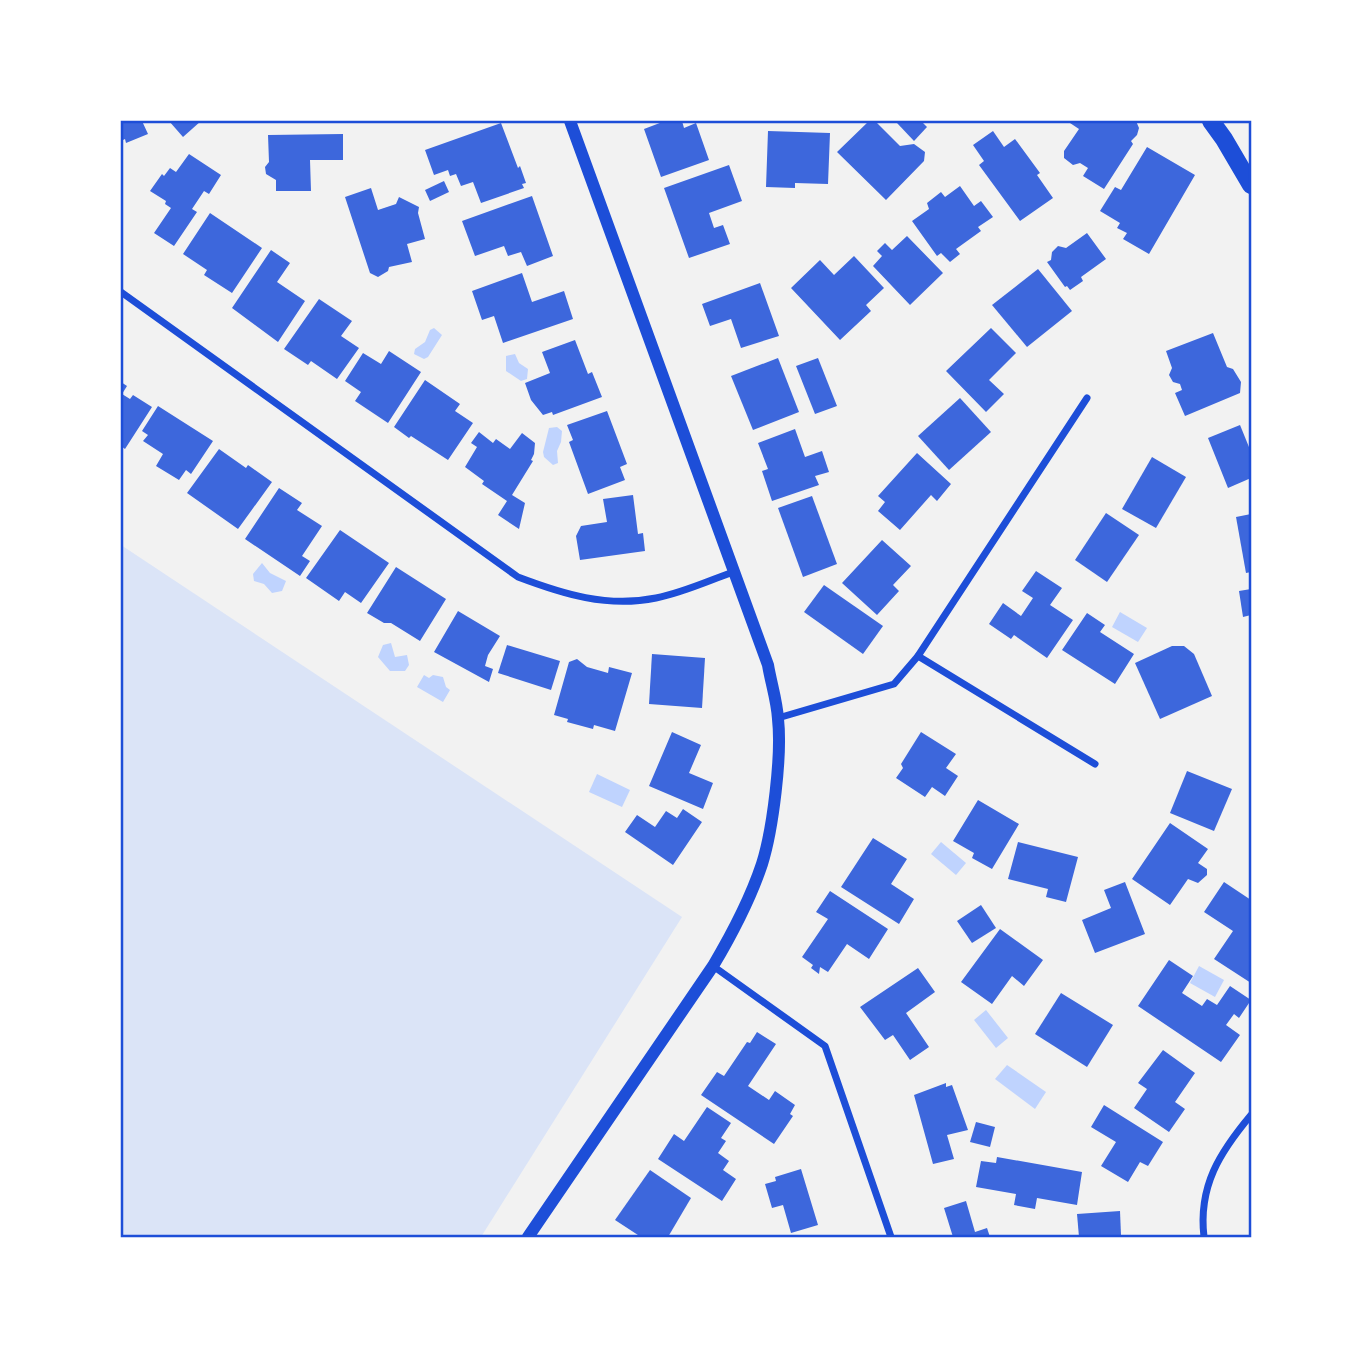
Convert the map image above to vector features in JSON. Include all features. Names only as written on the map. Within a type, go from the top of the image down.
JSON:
[{"type":"main road","points":[[1211,121],[1251,185]]},
{"type":"street","points":[[528,1237],[713,966],[740,916],[763,862],[776,783],[778,718],[768,665],[570,121]]},
{"type":"street","points":[[121,292],[518,577],[554,591],[590,600],[617,603],[657,598],[733,572]]},
{"type":"street","points":[[778,718],[894,684],[918,656],[1087,398]]},
{"type":"street","points":[[918,656],[1095,764]]},
{"type":"street","points":[[713,966],[825,1046],[891,1237]]},
{"type":"street","points":[[1205,1237],[1202,1220],[1206,1189],[1226,1145],[1251,1115]]},
{"type":"shaded area","points":[[121,545],[682,917],[481,1237],[121,1237]]},
{"type":"water","points":[[434,328],[442,335],[428,357],[424,359],[414,354],[415,349],[425,342],[430,330]]},
{"type":"water","points":[[515,354],[519,363],[528,369],[527,379],[521,381],[506,371],[506,356]]},
{"type":"water","points":[[557,427],[562,431],[561,442],[557,451],[558,463],[553,465],[544,457],[543,452],[549,428]]},
{"type":"water","points":[[262,563],[270,573],[286,581],[282,591],[272,593],[264,584],[254,581],[253,574]]},
{"type":"water","points":[[1120,612],[1147,628],[1138,642],[1112,627]]},
{"type":"water","points":[[391,643],[395,657],[407,655],[409,665],[405,671],[390,671],[378,657],[383,645]]},
{"type":"water","points":[[424,675],[429,678],[433,675],[443,677],[450,690],[443,702],[417,687]]},
{"type":"water","points":[[597,774],[630,790],[622,807],[589,792]]},
{"type":"water","points":[[941,842],[966,863],[956,875],[931,854]]},
{"type":"water","points":[[1199,966],[1224,980],[1215,997],[1190,983]]},
{"type":"water","points":[[986,1010],[1008,1038],[996,1048],[974,1020]]},
{"type":"water","points":[[1007,1065],[1046,1092],[1035,1109],[995,1079]]},
{"type":"building","points":[[121,121],[142,121],[148,134],[126,143],[125,139],[121,141]]},
{"type":"building","points":[[169,121],[201,121],[183,137]]},
{"type":"building","points":[[665,121],[682,121],[684,128],[696,123],[709,160],[661,177],[644,129]]},
{"type":"building","points":[[869,121],[875,121],[900,146],[914,144],[925,152],[924,161],[886,200],[837,152]]},
{"type":"building","points":[[921,121],[927,127],[914,141],[897,123]]},
{"type":"building","points":[[1067,121],[1136,121],[1139,128],[1131,141],[1133,144],[1104,189],[1083,176],[1088,168],[1080,163],[1073,165],[1064,158],[1064,151],[1079,129]]},
{"type":"building","points":[[501,123],[518,168],[520,166],[526,183],[522,184],[524,188],[481,203],[473,182],[461,186],[456,174],[450,176],[448,170],[434,175],[425,150]]},
{"type":"building","points":[[768,131],[830,133],[828,184],[795,183],[795,188],[766,187]]},
{"type":"building","points":[[993,131],[1004,147],[1015,139],[1040,173],[1037,175],[1053,198],[1020,221],[979,165],[984,161],[973,145]]},
{"type":"building","points":[[343,134],[343,160],[310,160],[311,191],[276,191],[276,180],[266,174],[265,167],[269,162],[268,135]]},
{"type":"building","points":[[1147,147],[1195,175],[1149,254],[1123,239],[1127,233],[1117,228],[1120,223],[1100,211],[1115,187],[1121,190]]},
{"type":"building","points":[[189,154],[221,175],[209,194],[204,191],[192,209],[197,212],[174,246],[154,233],[171,208],[165,204],[166,201],[150,191],[170,168],[176,172]]},
{"type":"building","points":[[729,165],[742,201],[709,213],[714,228],[723,225],[730,244],[689,258],[664,188]]},
{"type":"building","points":[[444,181],[449,192],[430,201],[425,190]]},
{"type":"building","points":[[960,186],[974,206],[981,201],[993,217],[978,227],[981,231],[956,249],[960,254],[950,262],[941,253],[937,256],[912,221],[929,209],[927,203],[941,192],[945,197]]},
{"type":"building","points":[[371,188],[378,210],[396,204],[399,197],[419,207],[425,239],[407,244],[412,262],[389,267],[388,271],[378,277],[370,273],[345,197]]},
{"type":"building","points":[[532,196],[553,256],[527,266],[521,252],[508,256],[504,246],[475,256],[462,221]]},
{"type":"building","points":[[210,213],[262,248],[232,293],[204,275],[207,270],[183,254]]},
{"type":"building","points":[[1087,233],[1106,259],[1081,277],[1083,281],[1070,290],[1047,262],[1051,260],[1052,252],[1058,246],[1066,248]]},
{"type":"building","points":[[907,236],[943,273],[910,305],[873,266],[882,256],[877,251],[885,243],[892,250]]},
{"type":"building","points":[[271,250],[290,263],[277,282],[305,301],[278,342],[232,308]]},
{"type":"building","points":[[854,256],[884,288],[866,305],[871,311],[840,340],[791,288],[820,260],[834,275]]},
{"type":"building","points":[[1038,269],[1072,311],[1027,347],[992,305]]},
{"type":"building","points":[[522,273],[532,302],[564,291],[573,319],[503,343],[494,316],[482,320],[472,291]]},
{"type":"building","points":[[760,283],[779,336],[741,348],[731,319],[710,326],[702,304]]},
{"type":"building","points":[[319,299],[352,321],[341,336],[359,348],[337,379],[311,361],[308,365],[284,349]]},
{"type":"building","points":[[991,328],[1016,353],[989,380],[1004,394],[986,412],[946,371]]},
{"type":"building","points":[[1213,333],[1227,367],[1233,369],[1241,382],[1240,393],[1185,416],[1175,393],[1182,390],[1180,384],[1173,382],[1169,375],[1172,368],[1166,351]]},
{"type":"building","points":[[575,340],[588,374],[592,372],[602,397],[553,415],[552,412],[543,415],[531,400],[525,383],[550,373],[542,352]]},
{"type":"building","points":[[389,351],[421,372],[388,423],[355,401],[361,392],[345,381],[363,353],[381,364]]},
{"type":"building","points":[[778,358],[799,412],[753,430],[731,376]]},
{"type":"building","points":[[818,358],[837,406],[815,414],[796,366]]},
{"type":"building","points":[[425,380],[460,404],[455,411],[473,423],[448,460],[394,427]]},
{"type":"building","points":[[121,382],[127,386],[122,394],[130,399],[133,395],[152,407],[125,449],[121,446]]},
{"type":"building","points":[[960,398],[991,432],[949,470],[918,436]]},
{"type":"building","points":[[158,406],[213,441],[191,474],[186,470],[179,480],[156,466],[163,454],[143,441],[148,435],[142,431]]},
{"type":"building","points":[[607,411],[627,464],[620,467],[625,480],[588,494],[569,442],[573,440],[567,425]]},
{"type":"building","points":[[1240,425],[1251,452],[1251,478],[1228,488],[1208,438]]},
{"type":"building","points":[[795,429],[805,457],[822,451],[829,472],[815,476],[819,485],[772,501],[762,471],[768,469],[758,443]]},
{"type":"building","points":[[479,432],[493,443],[496,439],[510,449],[522,433],[535,443],[533,461],[512,495],[525,503],[519,529],[498,515],[507,501],[482,484],[484,481],[465,467],[477,447],[471,443]]},
{"type":"building","points":[[219,449],[272,482],[238,529],[187,493]]},
{"type":"building","points":[[917,453],[951,484],[937,501],[931,495],[900,530],[878,511],[885,502],[878,496]]},
{"type":"building","points":[[1152,457],[1186,477],[1156,528],[1122,509]]},
{"type":"building","points":[[279,488],[302,503],[297,510],[322,526],[302,556],[310,561],[300,576],[245,539]]},
{"type":"building","points":[[633,495],[638,534],[643,533],[645,551],[580,560],[576,536],[581,526],[607,522],[603,499]]},
{"type":"building","points":[[812,496],[837,564],[803,577],[778,508]]},
{"type":"building","points":[[1106,513],[1139,535],[1107,582],[1075,560]]},
{"type":"building","points":[[1251,514],[1251,572],[1246,573],[1236,517]]},
{"type":"building","points":[[340,530],[389,563],[361,603],[345,592],[339,601],[306,578]]},
{"type":"building","points":[[882,540],[911,566],[893,585],[899,591],[877,615],[842,583]]},
{"type":"building","points":[[396,567],[446,599],[420,641],[391,623],[384,623],[367,613]]},
{"type":"building","points":[[1036,571],[1062,588],[1050,605],[1073,620],[1047,658],[1014,635],[1011,639],[989,624],[1003,603],[1021,616],[1033,598],[1022,591]]},
{"type":"building","points":[[824,585],[883,626],[863,654],[804,612]]},
{"type":"building","points":[[1251,589],[1251,615],[1243,617],[1239,591]]},
{"type":"building","points":[[458,611],[500,636],[488,655],[485,666],[493,669],[489,682],[434,652]]},
{"type":"building","points":[[1087,613],[1105,625],[1100,632],[1134,654],[1115,684],[1062,650]]},
{"type":"building","points":[[507,645],[560,661],[551,690],[498,673]]},
{"type":"building","points":[[1172,646],[1184,646],[1194,654],[1212,696],[1160,719],[1135,663]]},
{"type":"building","points":[[652,654],[705,658],[702,708],[649,704]]},
{"type":"building","points":[[577,659],[587,667],[608,673],[609,667],[632,673],[615,731],[594,725],[593,729],[567,722],[568,719],[554,715],[569,662]]},
{"type":"building","points":[[672,732],[701,745],[689,773],[713,783],[703,809],[649,786]]},
{"type":"building","points":[[921,732],[956,754],[946,768],[958,776],[945,796],[932,787],[925,797],[896,778],[903,768],[901,764]]},
{"type":"building","points":[[1187,771],[1232,789],[1214,831],[1170,813]]},
{"type":"building","points":[[978,800],[1019,824],[992,869],[972,858],[974,853],[953,841]]},
{"type":"building","points":[[683,809],[702,822],[673,865],[625,832],[637,815],[655,827],[666,811],[677,818]]},
{"type":"building","points":[[1170,823],[1208,849],[1198,863],[1207,869],[1207,875],[1198,883],[1188,879],[1170,905],[1132,879]]},
{"type":"building","points":[[873,838],[907,859],[891,884],[914,899],[899,924],[841,887]]},
{"type":"building","points":[[1018,842],[1078,857],[1066,902],[1046,897],[1048,889],[1008,879]]},
{"type":"building","points":[[1125,882],[1145,934],[1095,953],[1082,920],[1111,908],[1104,890]]},
{"type":"building","points":[[1224,882],[1251,900],[1251,983],[1214,959],[1233,931],[1204,912]]},
{"type":"building","points":[[830,891],[888,929],[869,959],[847,944],[828,972],[820,967],[819,974],[811,968],[813,965],[802,957],[828,919],[816,912]]},
{"type":"building","points":[[981,905],[996,928],[972,943],[957,921]]},
{"type":"building","points":[[1000,929],[1043,960],[1024,986],[1012,976],[992,1004],[961,982]]},
{"type":"building","points":[[1169,960],[1193,976],[1182,993],[1202,1006],[1207,999],[1217,1005],[1230,986],[1251,1000],[1239,1018],[1234,1014],[1226,1025],[1240,1035],[1221,1062],[1138,1006]]},
{"type":"building","points":[[918,968],[935,992],[906,1013],[929,1047],[910,1060],[893,1035],[885,1040],[860,1007]]},
{"type":"building","points":[[1061,993],[1113,1025],[1087,1067],[1035,1034]]},
{"type":"building","points":[[757,1032],[776,1044],[748,1086],[769,1100],[775,1091],[795,1105],[790,1114],[793,1116],[774,1144],[701,1095],[717,1072],[724,1076]]},
{"type":"building","points":[[1163,1050],[1195,1073],[1175,1102],[1185,1109],[1169,1132],[1134,1108],[1147,1089],[1138,1083]]},
{"type":"building","points":[[946,1083],[946,1087],[952,1085],[968,1130],[947,1135],[954,1159],[933,1164],[914,1095]]},
{"type":"building","points":[[1104,1105],[1163,1142],[1148,1166],[1140,1162],[1128,1182],[1101,1166],[1116,1142],[1091,1127]]},
{"type":"building","points":[[707,1107],[731,1123],[721,1138],[726,1141],[718,1153],[729,1161],[723,1170],[736,1179],[722,1201],[658,1159],[674,1134],[684,1141]]},
{"type":"building","points":[[976,1122],[995,1127],[990,1147],[970,1142]]},
{"type":"building","points":[[997,1157],[1082,1172],[1077,1205],[1037,1198],[1035,1209],[1014,1205],[1016,1194],[976,1187],[981,1161],[996,1163]]},
{"type":"building","points":[[801,1169],[818,1225],[791,1233],[783,1205],[772,1208],[765,1184],[776,1181],[775,1177]]},
{"type":"building","points":[[650,1170],[691,1198],[668,1237],[641,1237],[615,1220]]},
{"type":"building","points":[[966,1201],[975,1232],[987,1228],[990,1237],[953,1237],[944,1208]]},
{"type":"building","points":[[1120,1211],[1121,1235],[1079,1237],[1077,1214]]}]
